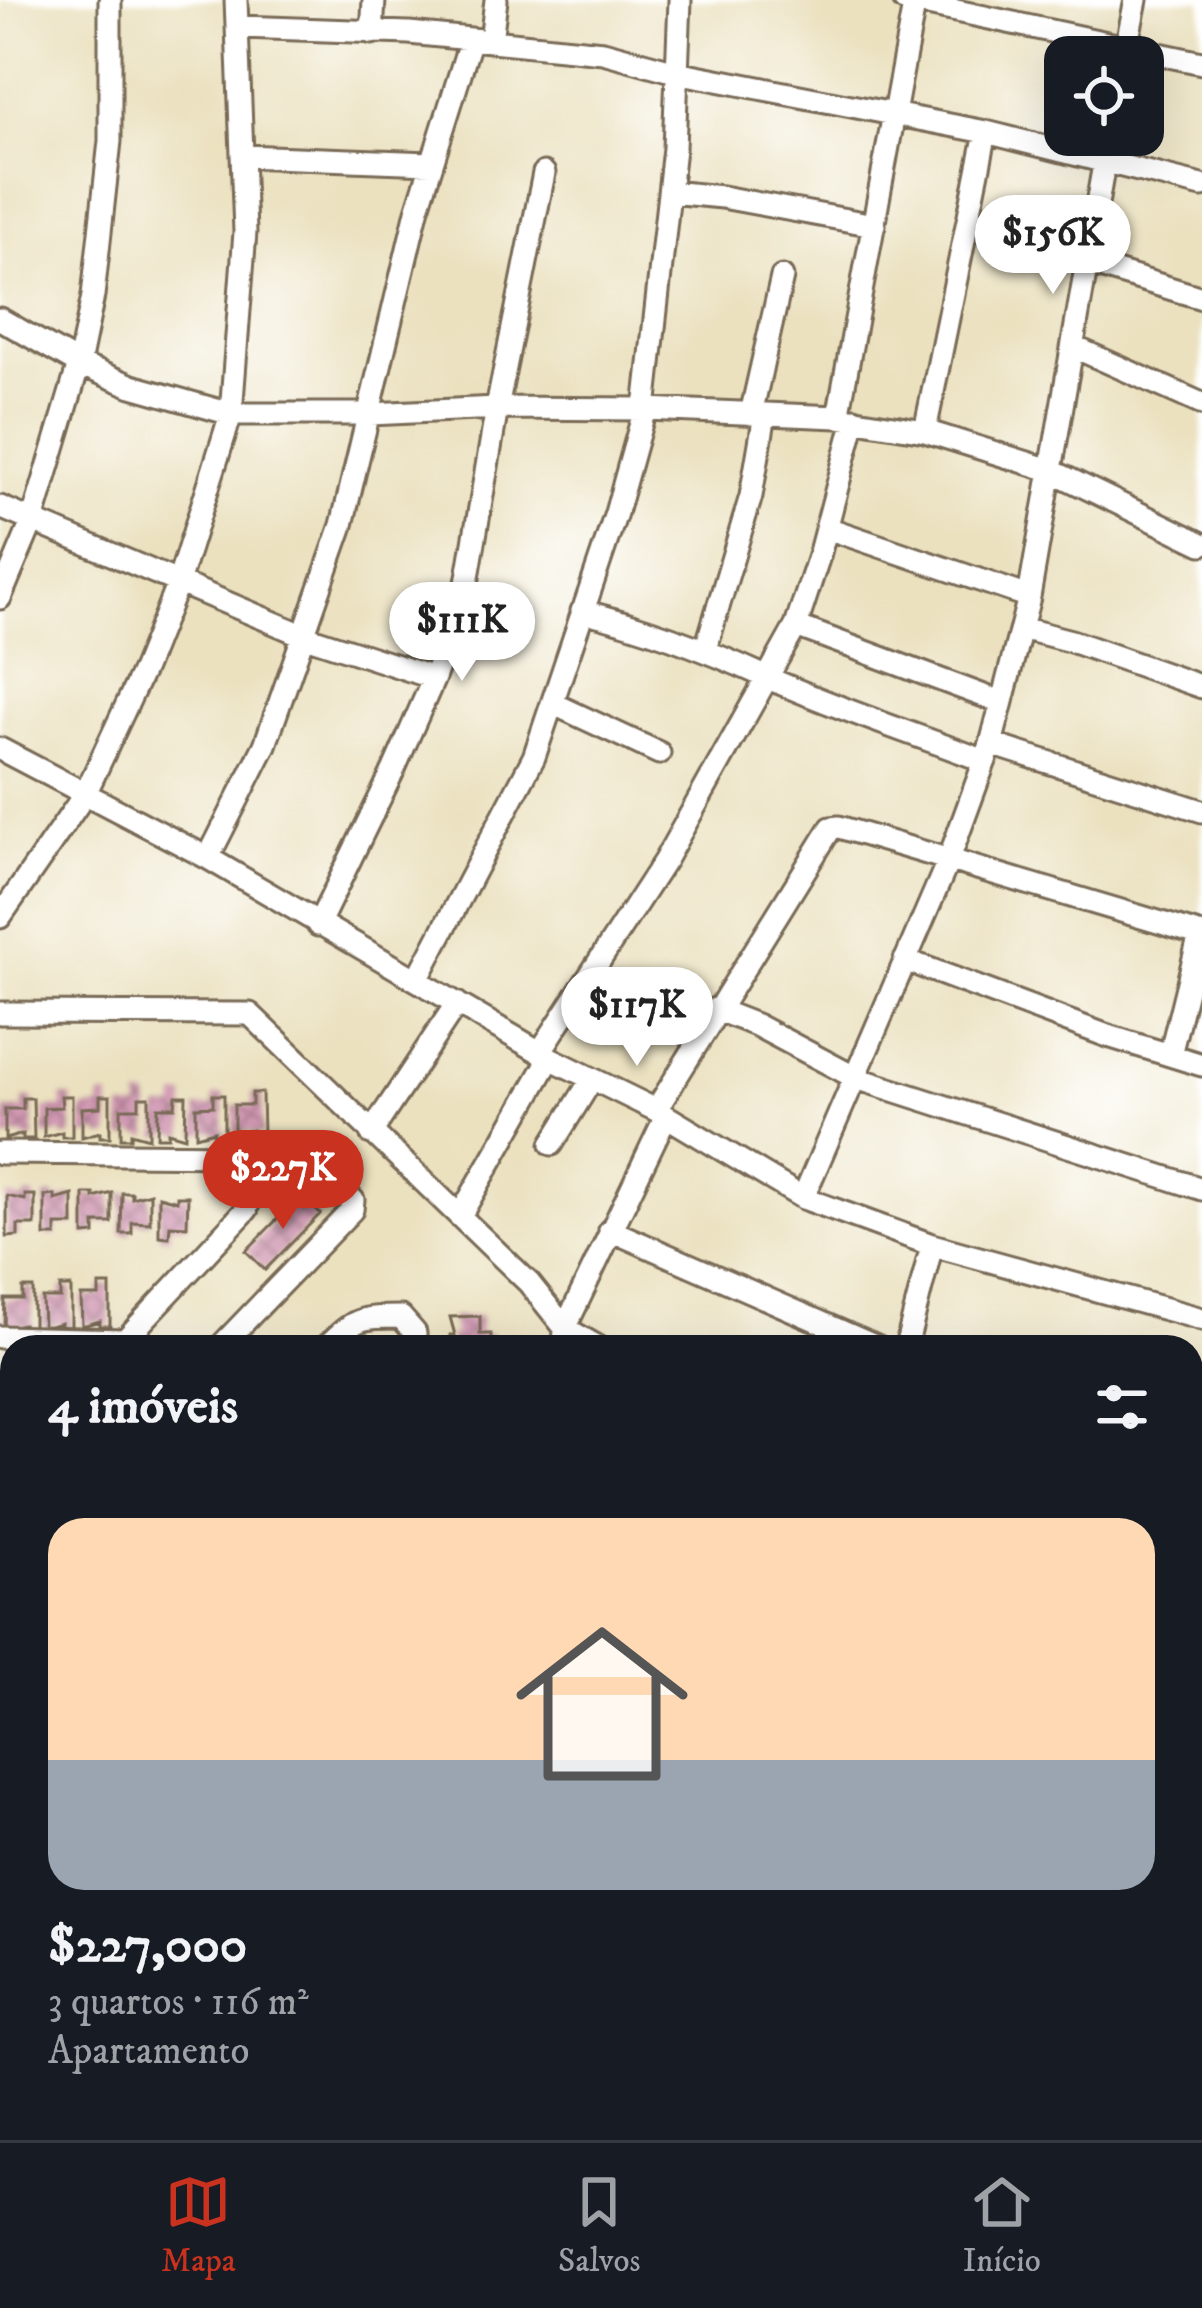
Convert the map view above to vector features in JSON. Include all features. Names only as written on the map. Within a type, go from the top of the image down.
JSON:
[{"type":"street","points":[[0,598],[32,522],[80,364],[93,296],[110,141],[110,0]]},
{"type":"street","points":[[0,917],[85,794],[178,583],[231,414],[243,296],[236,0]]},
{"type":"street","points":[[372,33],[374,0]]},
{"type":"street","points":[[208,859],[265,745],[305,636],[342,525],[431,163],[496,0]]},
{"type":"street","points":[[417,980],[534,757],[616,513],[645,409],[669,193],[680,0]]},
{"type":"street","points":[[903,0],[1059,36]]},
{"type":"street","points":[[1128,36],[1136,0]]},
{"type":"street","points":[[460,1216],[545,1054],[665,860],[796,626],[827,528],[915,1]]},
{"type":"street","points":[[239,27],[409,33],[603,52],[676,72],[986,132],[1202,186]]},
{"type":"street","points":[[1164,58],[1202,63]]},
{"type":"street","points":[[925,431],[986,132]]},
{"type":"street","points":[[243,156],[431,163]]},
{"type":"street","points":[[803,1198],[949,859],[988,753],[1029,597],[1105,156]]},
{"type":"street","points":[[317,925],[434,678],[466,590],[496,407],[544,173]]},
{"type":"street","points":[[669,193],[722,197],[874,225]]},
{"type":"street","points":[[1087,263],[1202,298]]},
{"type":"street","points":[[706,648],[751,496],[758,414],[782,277]]},
{"type":"street","points":[[0,319],[80,364],[132,386],[231,414],[370,414],[496,407],[645,409],[847,418],[925,431],[1050,470],[1202,544]]},
{"type":"street","points":[[1075,347],[1202,404]]},
{"type":"street","points":[[0,507],[305,636],[434,678]]},
{"type":"street","points":[[827,528],[1029,597]]},
{"type":"street","points":[[582,611],[662,632],[767,677],[988,753],[1202,811]]},
{"type":"street","points":[[796,626],[1000,702]]},
{"type":"street","points":[[1021,628],[1202,687]]},
{"type":"street","points":[[554,704],[659,753]]},
{"type":"street","points":[[0,749],[208,859],[803,1198],[932,1245],[1202,1318]]},
{"type":"street","points":[[566,1335],[661,1113],[716,1009],[831,828],[1201,935],[1170,1055]]},
{"type":"street","points":[[905,960],[1202,1065]]},
{"type":"street","points":[[371,1133],[457,1003]]},
{"type":"street","points":[[716,1009],[856,1078],[1202,1190]]},
{"type":"street","points":[[0,1012],[250,1014],[530,1283],[564,1335]]},
{"type":"street","points":[[552,1144],[592,1079]]},
{"type":"street","points":[[0,1153],[240,1155],[246,1159],[247,1209],[242,1218],[136,1335]]},
{"type":"street","points":[[232,1335],[352,1210],[352,1200],[315,1164]]},
{"type":"street","points":[[610,1230],[850,1335]]},
{"type":"street","points":[[909,1335],[932,1245]]},
{"type":"street","points":[[338,1335],[362,1317],[401,1317],[415,1335]]},
{"type":"building","points":[[252,1093],[262,1093],[263,1134],[252,1134],[252,1130],[234,1134],[234,1105],[252,1105]]},
{"type":"building","points":[[213,1095],[224,1095],[224,1136],[214,1136],[214,1131],[196,1136],[196,1107],[213,1106]]},
{"type":"building","points":[[61,1096],[72,1096],[72,1137],[62,1137],[62,1132],[44,1137],[44,1108],[62,1107]]},
{"type":"building","points":[[100,1096],[110,1096],[110,1137],[100,1137],[100,1132],[82,1137],[82,1108],[100,1107]]},
{"type":"building","points":[[176,1096],[186,1096],[185,1137],[168,1132],[168,1137],[157,1137],[158,1107],[175,1107]]},
{"type":"building","points":[[139,1097],[149,1097],[149,1138],[131,1133],[131,1138],[121,1138],[121,1108],[139,1108]]},
{"type":"building","points":[[23,1098],[33,1098],[34,1139],[23,1139],[23,1134],[5,1139],[5,1109],[23,1109]]},
{"type":"building","points":[[112,1193],[112,1223],[95,1223],[95,1234],[84,1235],[84,1194],[94,1194],[94,1198]]},
{"type":"building","points":[[122,1193],[132,1193],[132,1198],[150,1193],[150,1223],[132,1222],[132,1234],[121,1234]]},
{"type":"building","points":[[25,1195],[35,1195],[35,1225],[18,1225],[18,1236],[7,1237],[7,1196],[25,1200]]},
{"type":"building","points":[[55,1195],[55,1200],[73,1195],[73,1225],[56,1225],[56,1236],[45,1236],[45,1196]]},
{"type":"building","points":[[301,1195],[320,1214],[265,1270],[246,1251]]},
{"type":"building","points":[[159,1196],[177,1201],[177,1196],[188,1196],[187,1226],[170,1225],[169,1237],[159,1236]]},
{"type":"building","points":[[99,1285],[110,1285],[110,1326],[100,1326],[100,1321],[82,1326],[81,1296],[99,1296]]},
{"type":"building","points":[[60,1287],[71,1287],[71,1328],[61,1328],[61,1323],[43,1328],[42,1298],[60,1298]]},
{"type":"building","points":[[23,1288],[33,1288],[33,1329],[23,1329],[23,1324],[4,1328],[5,1299],[23,1299]]},
{"type":"building","points":[[480,1316],[480,1334],[491,1335],[455,1335],[450,1317]]}]
